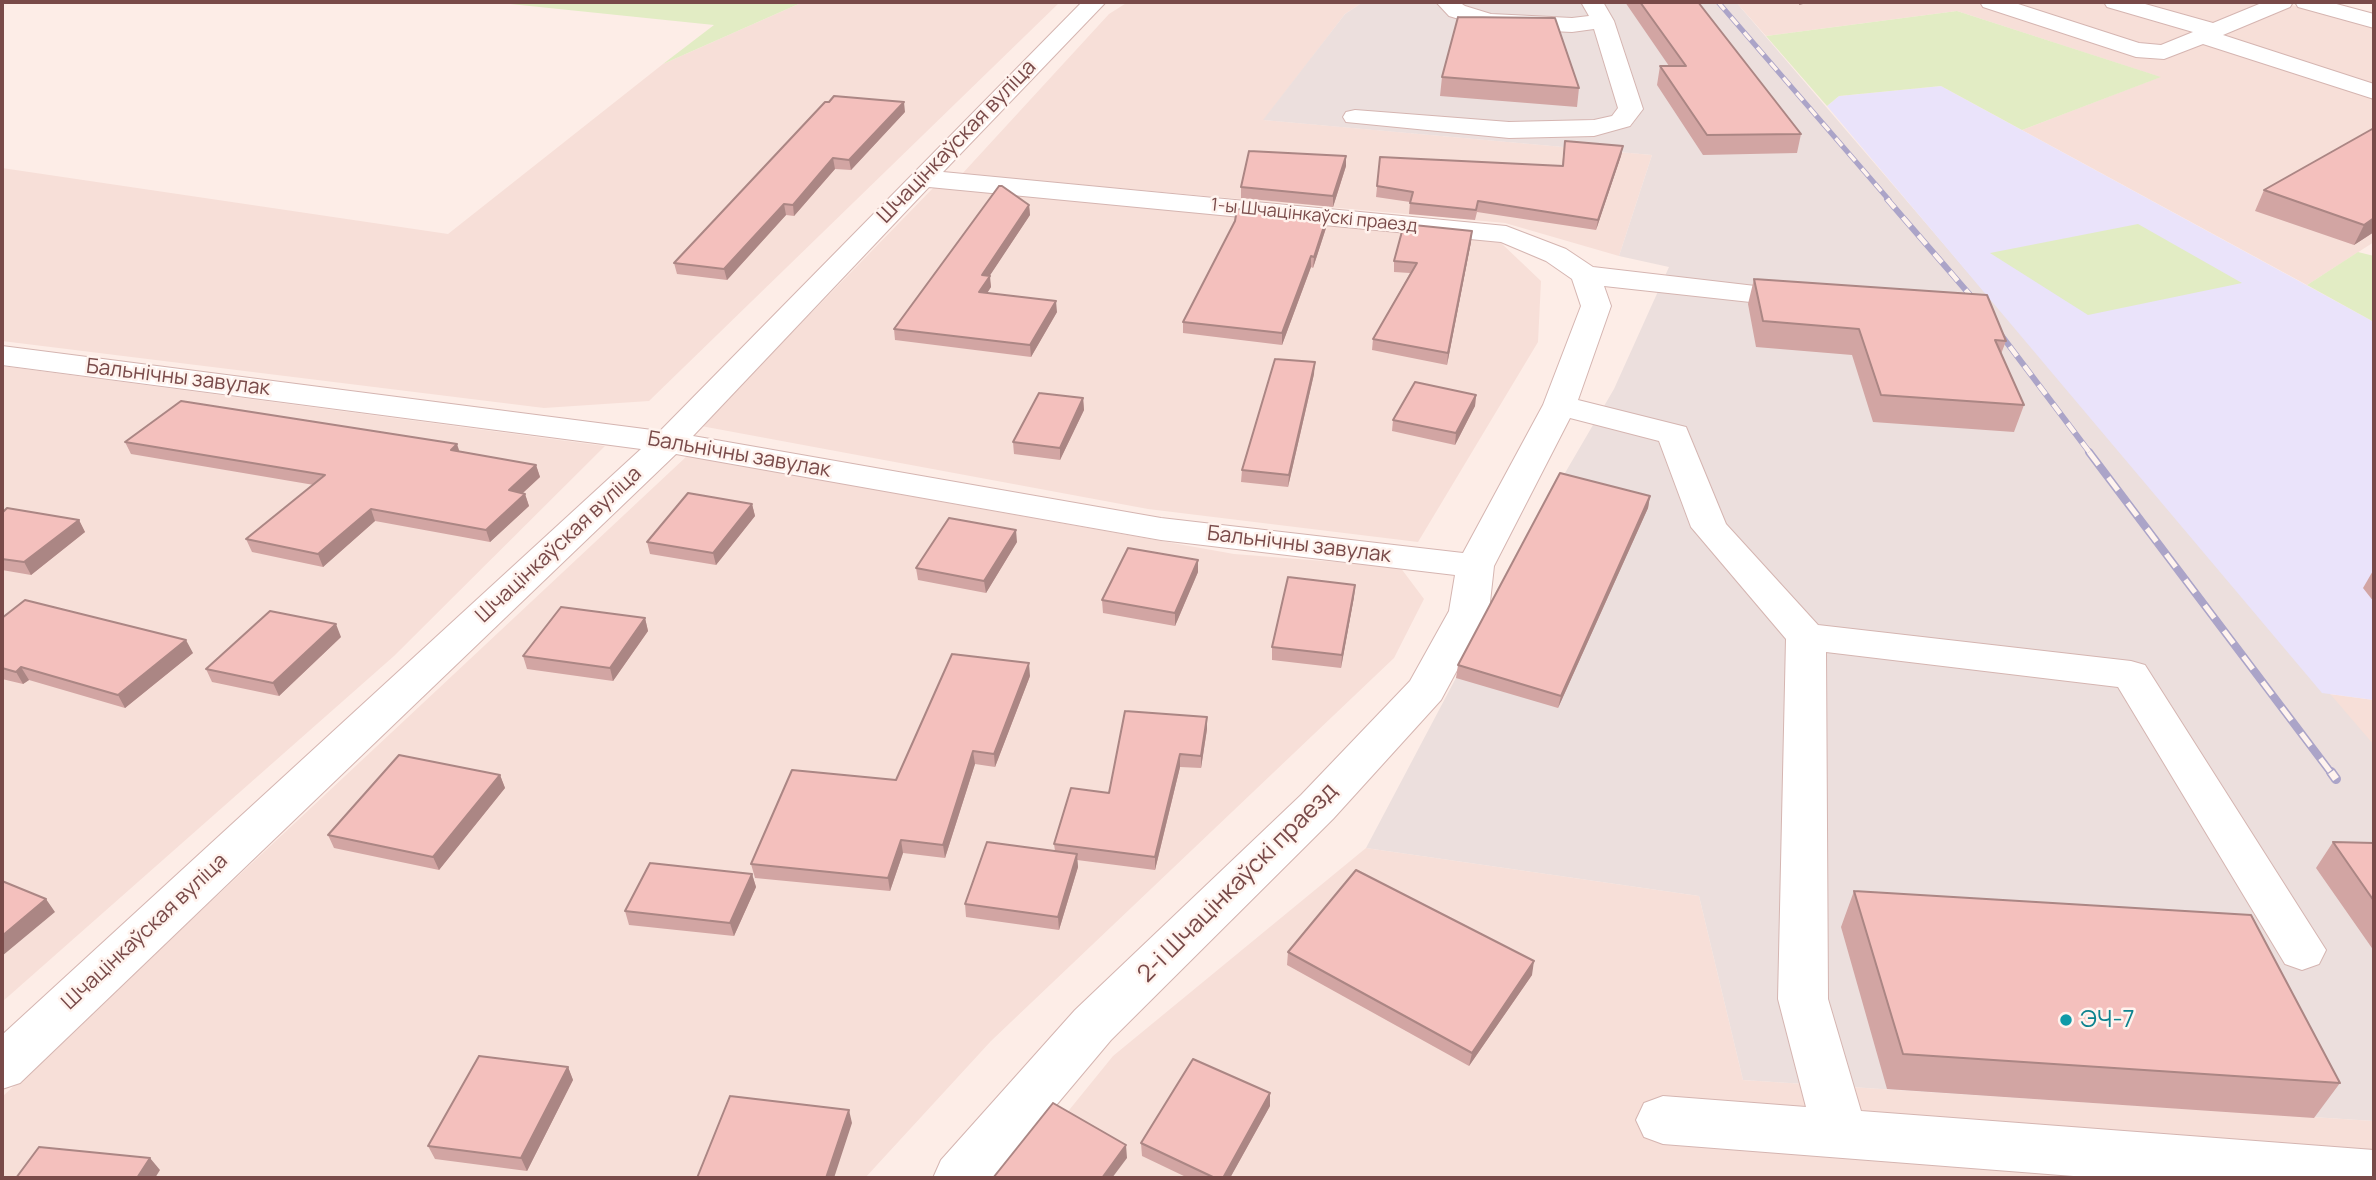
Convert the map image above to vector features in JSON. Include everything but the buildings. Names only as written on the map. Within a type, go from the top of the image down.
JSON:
[{"type":"street","name":"Шчацінкаўская вуліца","points":[[2,1067],[668,442],[1083,10],[1095,2]]},
{"type":"street","points":[[1354,117],[1510,130],[1594,128],[1621,121],[1631,109],[1597,11],[1572,25],[1489,21],[1457,11],[1447,2]]},
{"type":"street","points":[[1992,2],[2136,50],[2164,52],[2282,2]]},
{"type":"street","points":[[2115,2],[2209,34],[2371,103]]},
{"type":"street","points":[[2306,2],[2374,21]]},
{"type":"street","name":"1-ы Шчацінкаўскі праезд","points":[[923,178],[1506,234],[1556,255],[1585,275]]},
{"type":"street","points":[[1475,566],[1560,405],[1596,306],[1585,275],[1787,297]]},
{"type":"street","name":"Бальнічны завулак","points":[[2,355],[668,442],[1161,529],[1475,566]]},
{"type":"street","points":[[1560,405],[1674,434],[1709,527],[1806,637],[1803,999],[1840,1133]]},
{"type":"street","name":"2-і Шчацінкаўскі праезд","points":[[961,1178],[1093,1025],[1317,807],[1426,690],[1469,611],[1475,566]]},
{"type":"street","points":[[1806,637],[2131,675],[2302,950]]},
{"type":"street","points":[[1663,1120],[2374,1175]]},
{"type":"shaded area","points":[[803,2],[1060,2],[649,401],[544,408],[2,341],[2,168],[448,234],[663,64]]},
{"type":"shaded area","points":[[1128,2],[1363,2],[1345,14],[1264,120],[1652,155],[1619,256],[1505,223],[962,174],[1109,14]]},
{"type":"shaded area","points":[[1363,2],[1736,2],[2374,745],[2374,1121],[1743,1080],[1699,896],[1366,848],[1558,485],[1614,389],[1669,267],[1619,256],[1652,155],[1263,120],[1345,14]]},
{"type":"shaded area","points":[[1736,2],[2281,2],[2374,28],[2374,242],[2307,285],[2022,130],[2160,77],[1957,11],[1766,36]]},
{"type":"shaded area","points":[[1941,86],[2374,322],[2374,700],[2322,693],[1827,106],[1839,96]]},
{"type":"shaded area","points":[[936,185],[1500,242],[1541,281],[1538,342],[1418,542],[1148,509],[701,426]]},
{"type":"shaded area","points":[[2,366],[605,446],[394,656],[2,1002]]},
{"type":"shaded area","points":[[687,456],[1234,554],[1400,567],[1424,599],[1394,658],[991,1041],[865,1178],[2,1178],[2,1097]]},
{"type":"shaded area","points":[[2322,693],[2374,700],[2374,752]]},
{"type":"shaded area","points":[[1366,848],[1699,896],[1743,1080],[2374,1121],[2374,1178],[1014,1178],[1113,1056]]},
{"type":"green space","points":[[491,2],[803,2],[663,64],[714,25]]},
{"type":"green space","points":[[1957,11],[2161,77],[2022,130],[1941,86],[1839,96],[1827,106],[1766,36]]},
{"type":"green space","points":[[2138,224],[2242,283],[2088,315],[1990,253]]},
{"type":"green space","points":[[2358,252],[2374,256],[2374,322],[2307,285]]},
{"type":"railway","points":[[1718,2],[1889,200]]},
{"type":"railway","points":[[1887,199],[1977,303],[2090,453]]},
{"type":"railway","points":[[2089,452],[2332,774]]},
{"type":"railway","points":[[2331,772],[2336,779]]},
{"type":"place","name":"ЭЧ-7","points":[[2066,1020]]}]
